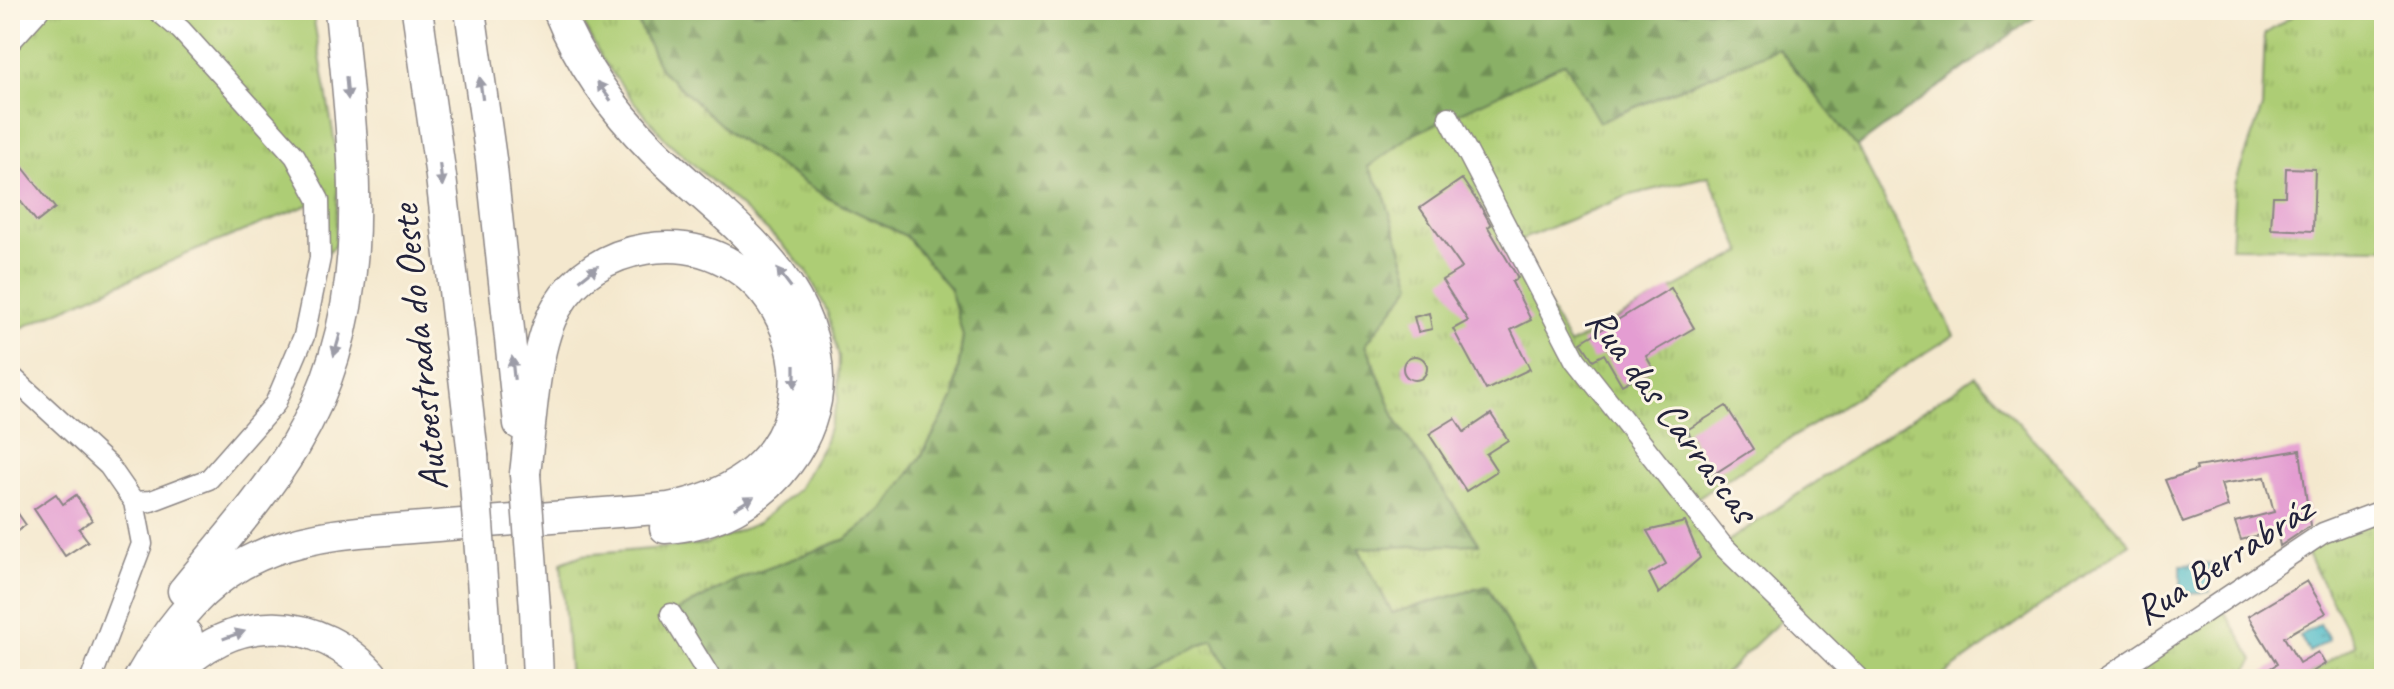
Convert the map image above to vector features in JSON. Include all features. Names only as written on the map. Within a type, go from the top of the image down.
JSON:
[{"type":"highway","points":[[137,679],[154,628],[257,500],[294,446],[309,419],[336,352],[353,265],[356,220],[340,10]]},
{"type":"highway","name":"Autoestrada do Oeste","points":[[417,10],[441,177],[473,455],[488,679]]},
{"type":"highway","points":[[470,10],[491,159],[525,474],[538,679]]},
{"type":"highway","points":[[165,679],[175,654],[204,615],[226,596],[279,567],[342,551],[675,527],[705,521],[757,496],[780,475],[797,452],[808,428],[818,386],[815,341],[795,294],[761,251],[651,148],[610,101],[591,73],[558,10]]},
{"type":"highway","points":[[137,679],[173,624],[212,583],[248,561],[291,543],[322,535],[669,508],[717,494],[739,482],[772,449],[792,408],[796,387],[795,360],[788,334],[775,306],[742,270],[701,250],[654,247],[630,251],[607,260],[587,273],[556,309],[545,336],[525,474]]},
{"type":"highway","points":[[172,679],[185,663],[207,646],[235,633],[260,627],[305,631],[328,639],[349,652],[376,679]]},
{"type":"street","points":[[10,42],[39,10]]},
{"type":"street","points":[[134,502],[151,501],[209,479],[275,404],[304,336],[320,258],[319,200],[295,156],[181,30],[157,10]]},
{"type":"street","name":"Rua das Carrascas","points":[[1449,117],[1576,360],[1722,545],[1859,679]]},
{"type":"street","points":[[10,375],[109,466],[134,502],[142,544],[91,679]]},
{"type":"street","name":"Rua Berrabráz","points":[[2105,679],[2323,533],[2384,510]]},
{"type":"street","points":[[671,614],[711,679]]},
{"type":"green space","points":[[10,10],[308,10],[313,15],[339,167],[335,246],[320,258],[318,201],[187,254],[10,333]]},
{"type":"green space","points":[[577,10],[632,10],[661,70],[732,135],[829,199],[906,236],[951,289],[963,336],[954,397],[922,455],[884,509],[846,539],[734,581],[703,679],[570,679],[561,563],[582,555],[707,544],[758,523],[798,489],[823,446],[838,400],[839,357],[827,311],[808,273],[780,242],[666,140],[601,58]]},
{"type":"green space","points":[[632,10],[2044,10],[1857,147],[1778,48],[1599,122],[1565,63],[1410,136],[1368,167],[1383,191],[1412,284],[1366,344],[1397,422],[1479,544],[1358,548],[1392,613],[1488,586],[1536,679],[1234,679],[1213,639],[1126,679],[711,679],[671,614],[734,581],[846,539],[884,509],[922,455],[954,397],[963,336],[950,289],[906,236],[830,199],[732,135],[661,70]]},
{"type":"green space","points":[[2301,10],[2384,10],[2384,248],[2231,247],[2235,184],[2262,108],[2265,34]]},
{"type":"green space","points":[[1778,48],[1857,147],[1954,335],[1689,503],[1722,545],[1975,376],[2130,543],[1938,679],[1859,679],[1790,612],[1719,679],[1536,679],[1488,586],[1392,613],[1358,547],[1479,543],[1397,422],[1366,343],[1412,284],[1383,191],[1368,167],[1410,136],[1565,62],[1600,122]],"holes":[[[1709,176],[1742,252],[1569,345],[1515,242],[1627,196]]]},
{"type":"green space","points":[[2384,510],[2384,679],[2301,679],[2355,645],[2303,546]]},
{"type":"green space","points":[[2219,603],[2254,660],[2240,679],[2105,679]]},
{"type":"green space","points":[[1213,639],[1234,679],[1126,679]]},
{"type":"water","points":[[2210,564],[2210,592],[2181,593],[2181,565]]},
{"type":"water","points":[[2320,624],[2329,640],[2309,652],[2300,636]]},
{"type":"building","points":[[10,151],[55,208],[37,222],[10,188]]},
{"type":"building","points":[[2286,168],[2315,169],[2313,231],[2271,229],[2273,196],[2285,196]]},
{"type":"building","points":[[1462,179],[1481,207],[1491,225],[1488,227],[1518,278],[1512,282],[1531,320],[1511,330],[1530,369],[1486,390],[1453,329],[1468,321],[1442,280],[1462,268],[1420,208]]},
{"type":"building","points":[[1671,288],[1694,328],[1646,356],[1653,368],[1622,385],[1604,354],[1593,360],[1581,342]]},
{"type":"building","points":[[1429,313],[1432,329],[1418,332],[1414,317]]},
{"type":"building","points":[[1415,356],[1423,360],[1427,368],[1423,376],[1415,380],[1407,376],[1403,368],[1407,360]]},
{"type":"building","points":[[1726,406],[1753,449],[1714,474],[1687,430]]},
{"type":"building","points":[[1491,414],[1508,440],[1486,454],[1497,471],[1466,491],[1429,434],[1455,418],[1464,432]]},
{"type":"building","points":[[2300,450],[2310,526],[2280,546],[2277,530],[2241,540],[2235,522],[2274,512],[2265,477],[2221,484],[2228,507],[2183,523],[2165,480],[2197,470],[2196,467]]},
{"type":"building","points":[[56,494],[63,504],[76,495],[92,520],[79,529],[88,541],[65,556],[34,509]]},
{"type":"building","points":[[10,502],[26,525],[10,536]]},
{"type":"building","points":[[1685,522],[1700,558],[1659,594],[1649,574],[1666,564],[1647,531]]},
{"type":"building","points":[[2307,581],[2326,613],[2284,637],[2299,663],[2318,652],[2325,664],[2301,679],[2253,679],[2277,664],[2248,616]]}]
